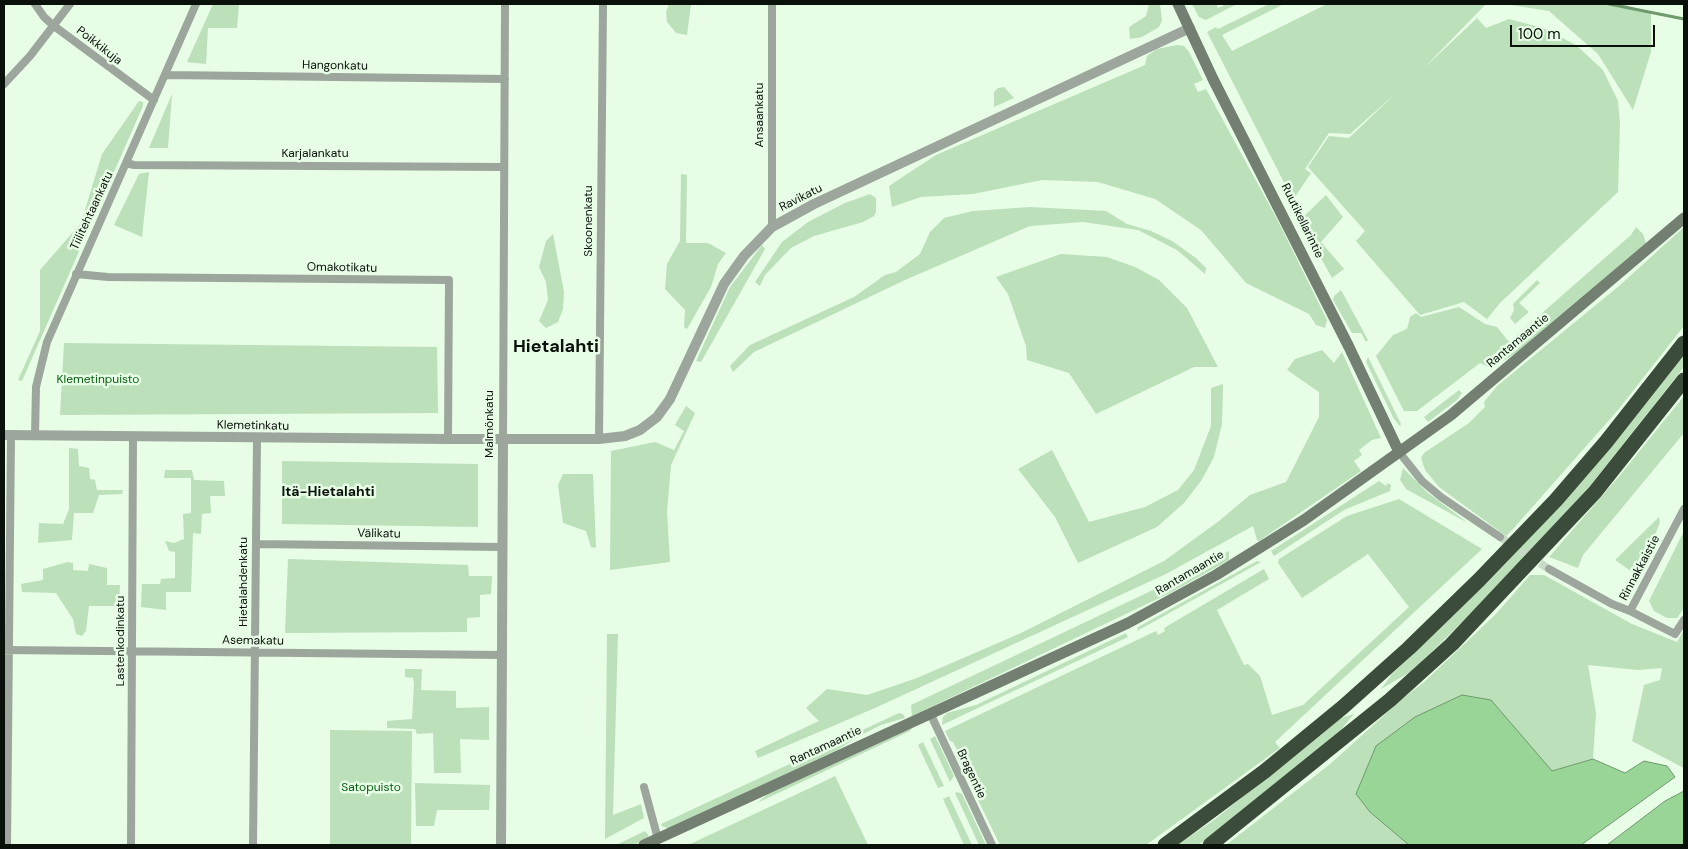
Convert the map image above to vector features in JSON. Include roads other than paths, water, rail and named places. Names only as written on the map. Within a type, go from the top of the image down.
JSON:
[{"type":"highway","points":[[1165,845],[1265,771],[1344,707],[1416,642],[1556,500],[1606,442],[1684,343]]},
{"type":"highway","points":[[1210,845],[1390,700],[1452,644],[1595,492],[1684,380]]},
{"type":"main road","name":"Ruutikellarintie","points":[[1178,4],[1213,79],[1350,347],[1399,452]]},
{"type":"main road","name":"Rantamaantie","points":[[644,845],[930,713],[991,687],[1172,600],[1304,520],[1452,415],[1684,218]]},
{"type":"street","name":"Poikkikuja","points":[[35,4],[44,18],[154,100]]},
{"type":"street","points":[[4,84],[54,26],[70,4]]},
{"type":"street","name":"Tiilitehtaankatu","points":[[34,435],[36,387],[47,342],[196,4]]},
{"type":"street","name":"Malmönkatu","points":[[502,845],[506,4]]},
{"type":"street","name":"Skoonenkatu","points":[[599,439],[602,4]]},
{"type":"street","name":"Ansaankatu","points":[[772,4],[772,227]]},
{"type":"street","name":"Ravikatu","points":[[503,439],[599,439],[624,436],[640,430],[657,417],[670,399],[724,284],[744,256],[772,227],[822,200],[1190,28]]},
{"type":"street","name":"Hangonkatu","points":[[165,74],[505,79]]},
{"type":"street","name":"Karjalankatu","points":[[126,163],[134,165],[504,167]]},
{"type":"street","name":"Omakotikatu","points":[[76,274],[116,277],[450,280],[448,439]]},
{"type":"street","points":[[7,845],[8,435]]},
{"type":"street","name":"Klemetinkatu","points":[[8,435],[503,439]]},
{"type":"street","name":"Lastenkodinkatu","points":[[131,845],[133,436]]},
{"type":"street","name":"Hietalahdenkatu","points":[[253,845],[257,438]]},
{"type":"street","points":[[1399,452],[1422,480],[1441,497],[1500,537]]},
{"type":"street","name":"Rinnakkaistie","points":[[1549,569],[1612,604],[1630,611],[1684,509]]},
{"type":"street","name":"Välikatu","points":[[256,544],[502,548]]},
{"type":"street","points":[[1630,611],[1674,634],[1684,620]]},
{"type":"street","name":"Asemakatu","points":[[6,650],[502,655]]},
{"type":"street","name":"Bragentie","points":[[930,713],[992,845]]},
{"type":"street","points":[[644,787],[658,839]]},
{"type":"waterway","points":[[1609,4],[1684,19]]},
{"type":"tunnel","points":[[1500,537],[1549,569]]},
{"type":"district","name":"Hietalahti","points":[[556,347]]},
{"type":"district","name":"Itä-Hietalahti","points":[[328,492]]},
{"type":"park label","name":"Klemetinpuisto","points":[[98,380]]},
{"type":"park label","name":"Satopuisto","points":[[371,788]]}]
